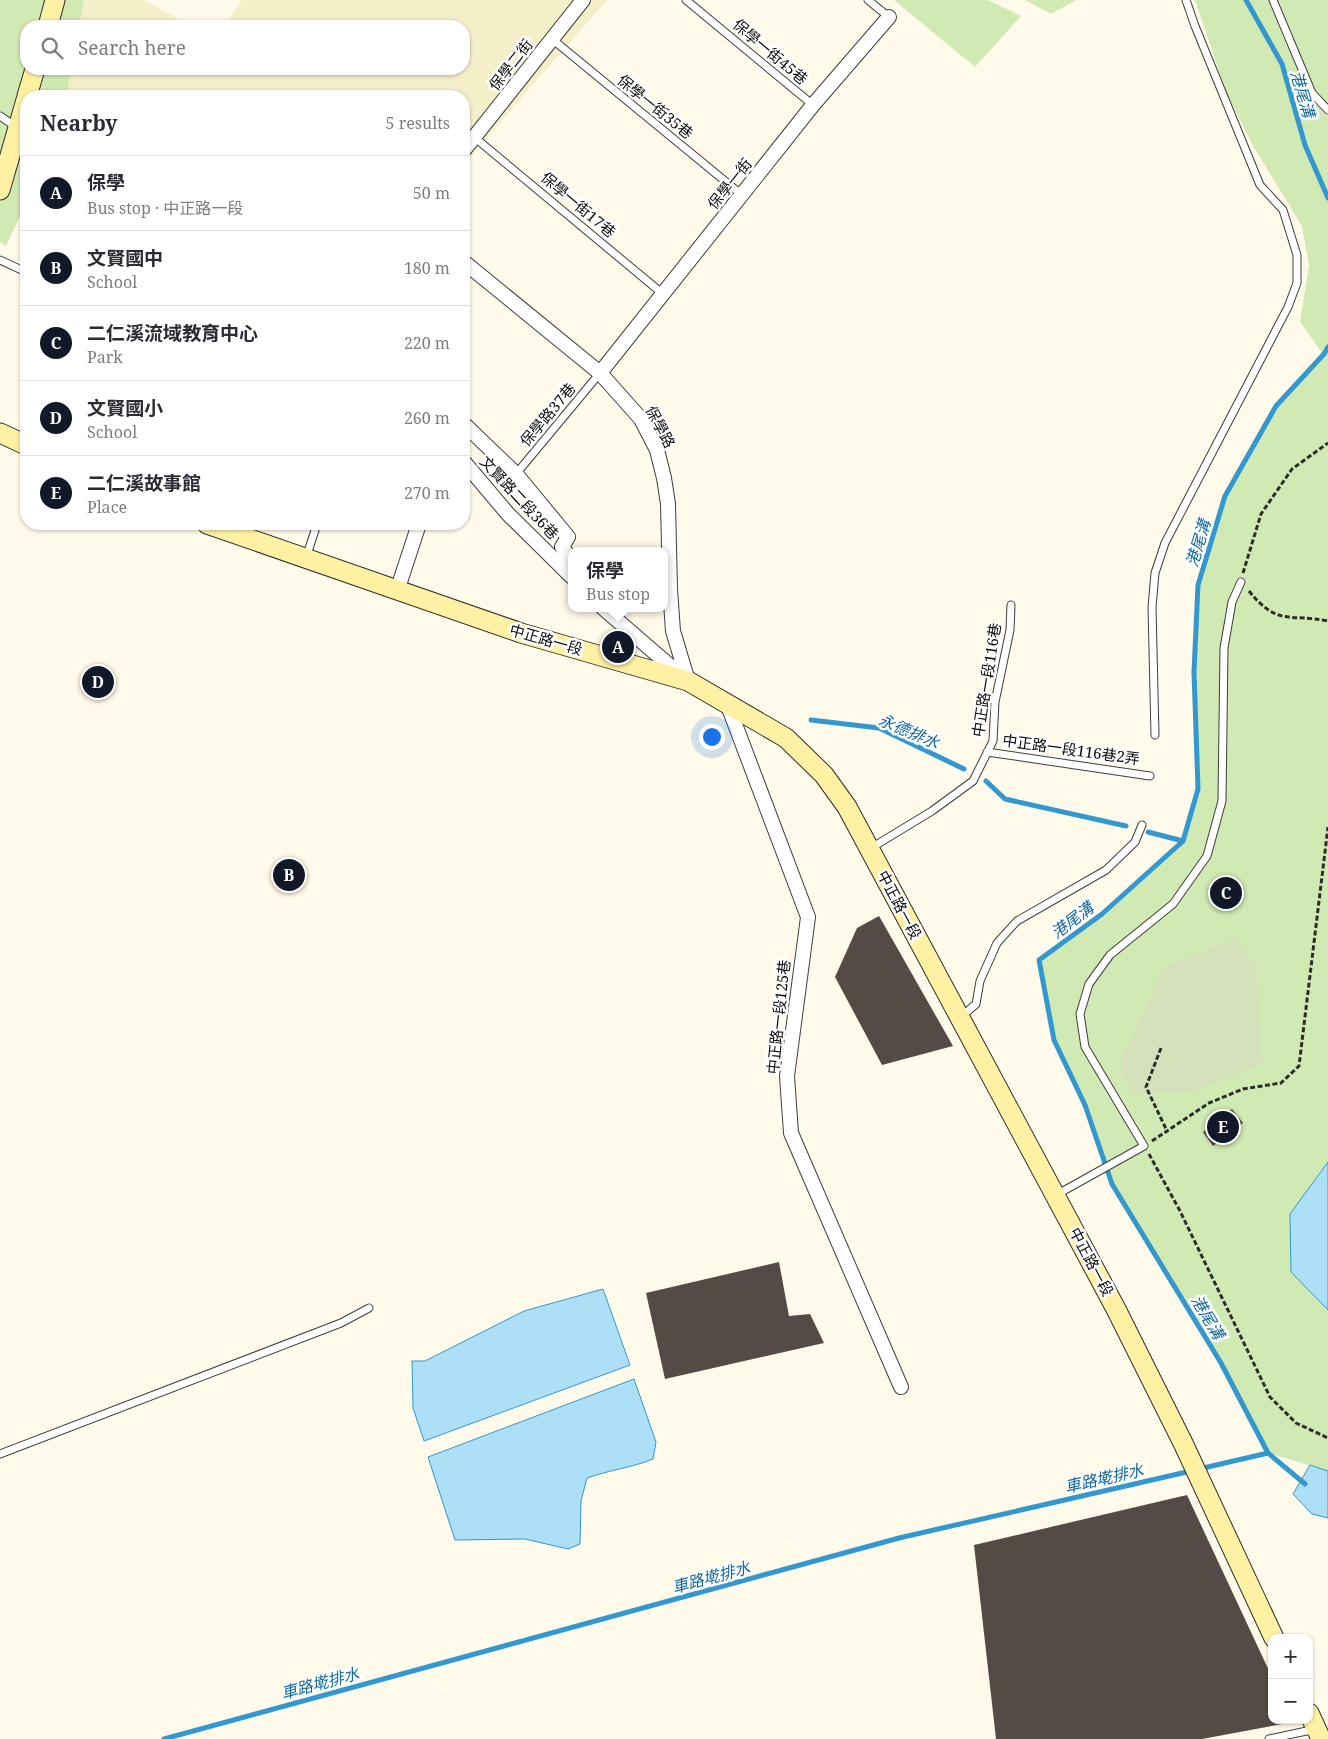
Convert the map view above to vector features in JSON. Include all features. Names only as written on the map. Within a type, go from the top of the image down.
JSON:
[{"type":"main road","points":[[50,20],[55,0]]},
{"type":"main road","points":[[29,90],[33,75]]},
{"type":"main road","points":[[0,190],[20,137]]},
{"type":"main road","points":[[0,433],[20,442]]},
{"type":"main road","name":"中正路一段","points":[[228,530],[521,633],[688,681],[786,738],[812,761],[847,807],[1055,1195],[1183,1443],[1272,1634]]},
{"type":"street","name":"保學二街","points":[[470,142],[583,0]]},
{"type":"street","name":"保學一街","points":[[600,373],[813,105],[889,17]]},
{"type":"street","name":"保學路","points":[[470,267],[600,373],[642,419],[657,450],[668,504],[673,631],[688,681]]},
{"type":"street","points":[[470,430],[516,474],[568,537],[562,547],[568,555]]},
{"type":"street","name":"文賢路二段36巷","points":[[470,469],[508,514],[568,573]]},
{"type":"street","points":[[397,591],[417,530]]},
{"type":"street","points":[[608,612],[688,681]]},
{"type":"street","name":"中正路一段125巷","points":[[726,703],[808,917],[788,1076],[791,1133],[902,1387]]},
{"type":"lane","name":"保學一街45巷","points":[[686,0],[813,105]]},
{"type":"lane","points":[[868,0],[889,17]]},
{"type":"lane","points":[[1155,735],[1152,607],[1155,573],[1165,543],[1288,307],[1297,283],[1297,255],[1283,210],[1260,185],[1194,26],[1186,0]]},
{"type":"lane","points":[[1273,0],[1312,93],[1328,110]]},
{"type":"lane","name":"保學一街35巷","points":[[552,40],[742,195]]},
{"type":"lane","points":[[0,116],[20,131]]},
{"type":"lane","name":"保學一街17巷","points":[[474,137],[663,294]]},
{"type":"lane","points":[[0,260],[20,269]]},
{"type":"lane","name":"保學路37巷","points":[[516,474],[600,373]]},
{"type":"lane","points":[[306,559],[315,530]]},
{"type":"lane","points":[[1055,1195],[1135,1153],[1144,1146],[1085,1047],[1080,1014],[1089,984],[1110,955],[1173,904],[1207,856],[1222,801],[1224,648],[1232,602],[1241,582]]},
{"type":"lane","name":"中正路一段116巷","points":[[869,850],[932,811],[973,781],[993,741],[995,702],[1010,630],[1011,605]]},
{"type":"lane","name":"中正路一段116巷2弄","points":[[987,752],[1150,776]]},
{"type":"lane","points":[[960,1018],[976,1004],[980,981],[997,943],[1016,921],[1106,870],[1135,842],[1142,825]]},
{"type":"lane","points":[[0,1454],[341,1323],[369,1308]]},
{"type":"lane","points":[[1269,1739],[1316,1727]]},
{"type":"path","points":[[1328,443],[1292,469],[1261,514],[1241,582],[1259,604],[1278,617],[1312,618],[1328,621]]},
{"type":"path","points":[[1328,827],[1299,1066],[1281,1083],[1244,1089],[1209,1103],[1144,1146],[1184,1220],[1270,1397],[1296,1423],[1328,1438]]},
{"type":"path","points":[[1161,1048],[1146,1087],[1167,1131]]},
{"type":"shaded area","points":[[84,0],[144,0],[180,20],[80,20]]},
{"type":"shaded area","points":[[242,0],[607,0],[470,157],[470,90],[68,90],[70,75],[470,75],[470,20],[228,20]]},
{"type":"green space","points":[[0,0],[84,0],[80,20],[20,20],[20,75],[70,75],[68,90],[20,90],[20,216],[6,246],[0,242]]},
{"type":"green space","points":[[894,0],[988,0],[1021,16],[975,67]]},
{"type":"green space","points":[[1025,0],[1076,0],[1051,14]]},
{"type":"green space","points":[[1195,0],[1328,0],[1328,1471],[1268,1453],[1221,1363],[1112,1184],[1085,1105],[1054,1040],[1039,960],[1102,914],[1183,841],[1198,789],[1194,672],[1198,584],[1225,496],[1276,406],[1323,354],[1300,322],[1309,265],[1302,226],[1253,146],[1226,92]]},
{"type":"green space","points":[[1234,939],[1256,965],[1262,1064],[1192,1091],[1132,1094],[1120,1064],[1164,968]]},
{"type":"water","points":[[1328,1162],[1328,1310],[1291,1272],[1290,1214]]},
{"type":"water","points":[[603,1289],[630,1365],[424,1441],[413,1408],[412,1361],[425,1361],[524,1311]]},
{"type":"water","points":[[634,1379],[656,1442],[653,1459],[587,1478],[581,1501],[580,1544],[568,1549],[525,1539],[455,1540],[428,1457]]},
{"type":"water","points":[[1310,1465],[1328,1471],[1328,1518],[1312,1514],[1293,1494]]},
{"type":"building","points":[[879,916],[953,1046],[882,1065],[835,977],[857,928]]},
{"type":"building","points":[[1232,1109],[1243,1123],[1213,1146],[1203,1132]]},
{"type":"building","points":[[779,1262],[789,1316],[810,1314],[824,1343],[665,1379],[646,1293]]},
{"type":"building","points":[[1187,1495],[1268,1668],[1268,1724],[1282,1724],[1202,1739],[996,1739],[974,1545]]},
{"type":"waterway","name":"港尾溝","points":[[1246,0],[1282,64],[1305,145],[1328,198]]},
{"type":"waterway","name":"港尾溝","points":[[1305,1484],[1268,1453],[1221,1363],[1112,1184],[1085,1105],[1054,1040],[1039,960],[1102,914],[1183,841],[1198,789],[1194,672],[1198,585],[1225,496],[1276,406],[1324,354],[1328,347]]},
{"type":"waterway","name":"永德排水","points":[[811,720],[879,728],[964,769]]},
{"type":"waterway","name":"永德排水","points":[[986,781],[1005,799],[1126,826]]},
{"type":"waterway","name":"永德排水","points":[[1148,832],[1183,841]]},
{"type":"waterway","name":"車路墘排水","points":[[1199,1469],[1268,1453]]},
{"type":"waterway","name":"車路墘排水","points":[[164,1739],[899,1538],[1191,1471]]},
{"type":"place","name":"保學","points":[[618,647]]},
{"type":"place","name":"文賢國小","points":[[98,682]]},
{"type":"place","name":"文賢國中","points":[[289,875]]},
{"type":"place","name":"二仁溪流域教育中心","points":[[1226,893]]},
{"type":"place","name":"二仁溪故事館","points":[[1223,1127]]}]
